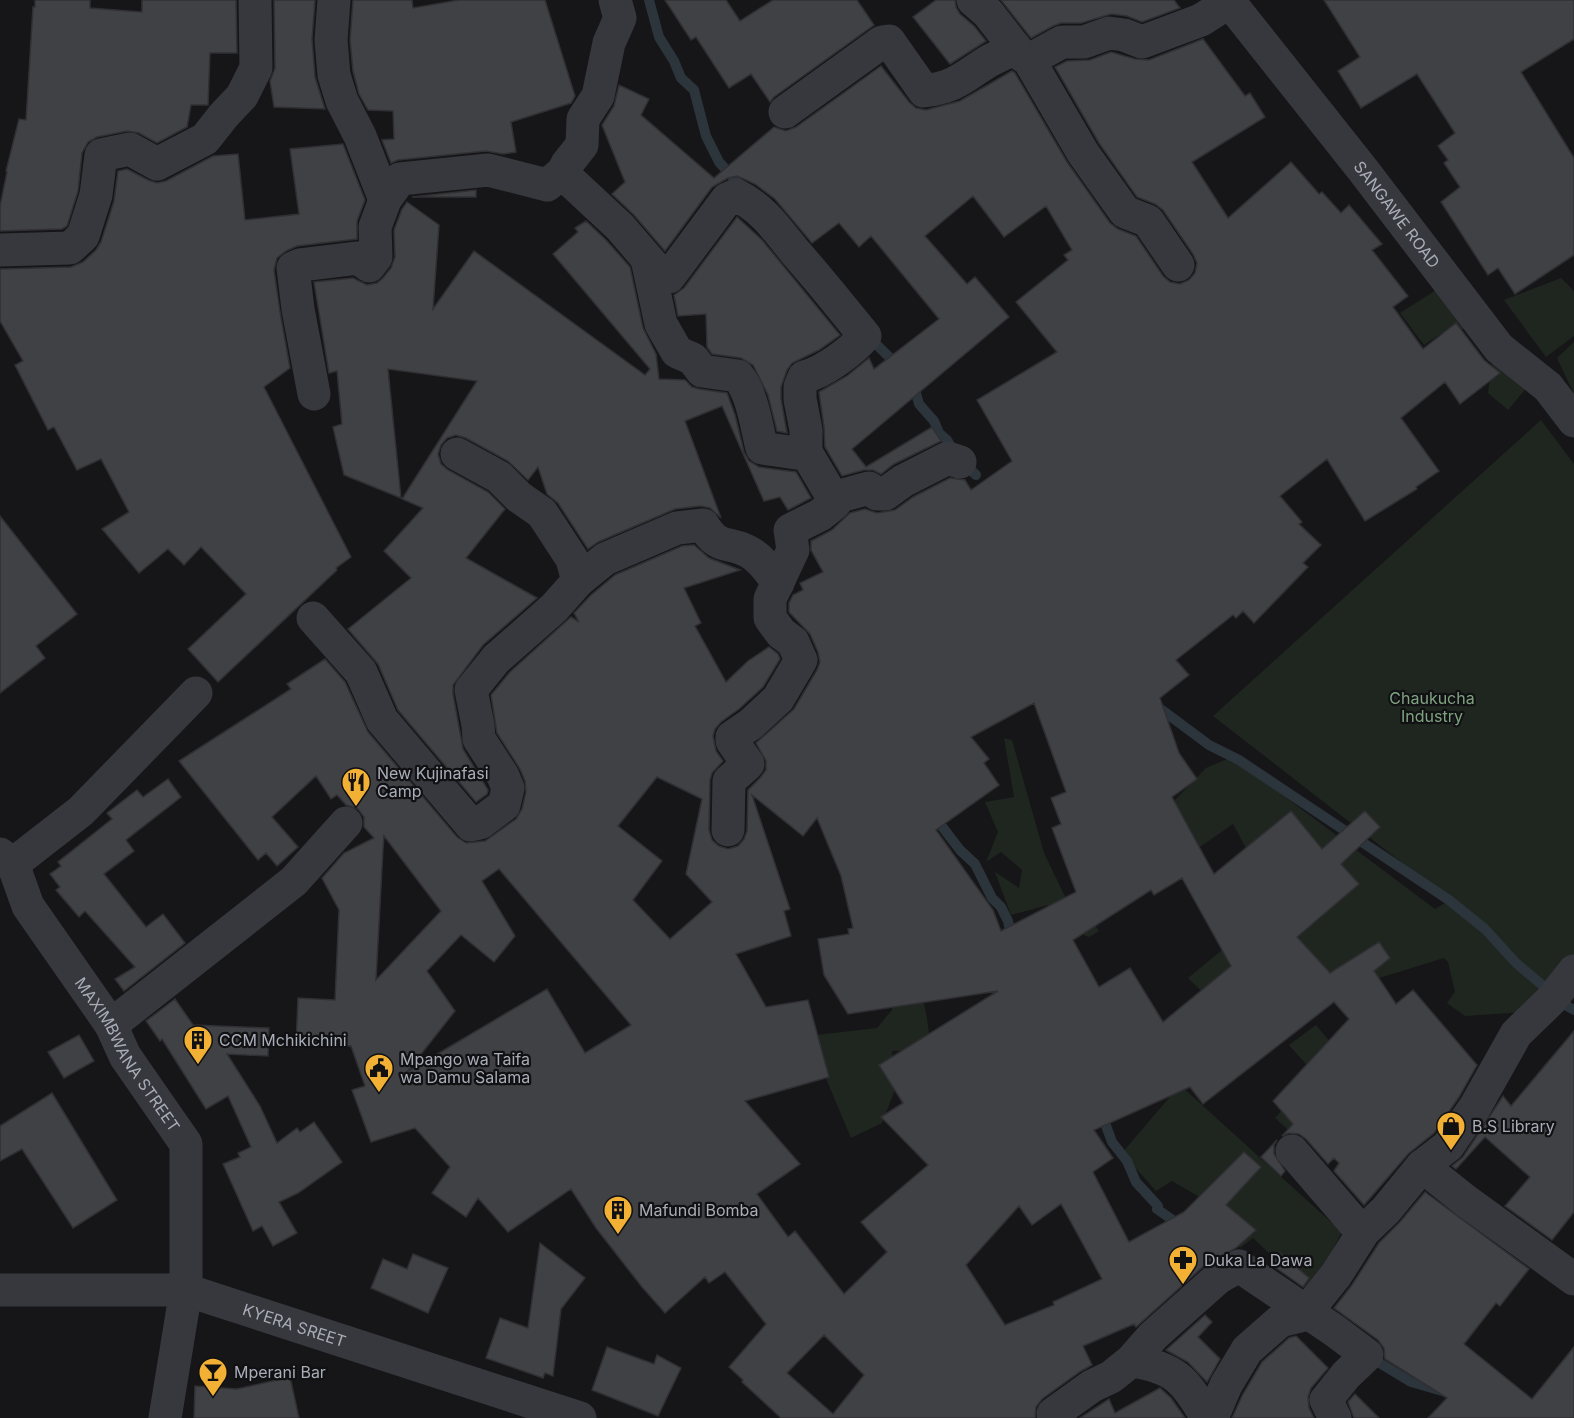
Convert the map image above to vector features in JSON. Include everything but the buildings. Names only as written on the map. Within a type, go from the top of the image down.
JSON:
[{"type":"street","points":[[0,250],[70,248],[83,236],[96,195],[101,155],[130,149],[157,164],[205,139],[242,96],[256,68],[255,0]]},
{"type":"street","points":[[334,0],[331,40],[334,75],[342,101],[360,136],[385,200]]},
{"type":"street","points":[[314,394],[298,309],[293,268],[300,265],[358,258],[369,266],[376,257],[375,227],[385,200],[400,179],[488,170],[547,185],[562,173],[582,145],[583,119],[598,96],[609,43],[620,18],[615,0]]},
{"type":"street","points":[[973,0],[988,13],[1021,53],[1083,153],[1125,212],[1148,221],[1178,265]]},
{"type":"street","points":[[785,112],[882,42],[889,41],[924,91],[954,85],[1008,52],[1021,53],[1062,42],[1084,42],[1109,33],[1124,35],[1142,42],[1201,20],[1229,1]]},
{"type":"street","name":"SANGAWE ROAD","points":[[1229,1],[1363,170],[1499,348],[1548,387],[1574,421]]},
{"type":"street","points":[[562,173],[620,227],[663,277],[669,277],[727,199],[736,195],[753,203],[865,336],[855,348],[802,381],[800,399],[806,429],[806,452],[835,504],[820,515],[790,530],[793,550],[770,599],[770,618],[781,633],[793,642],[801,660],[778,699],[751,724],[732,737],[732,741],[748,764],[729,781],[728,830]]},
{"type":"street","points":[[647,259],[661,324],[677,352],[693,359],[702,371],[738,376],[745,384],[749,395],[762,448],[803,454],[806,452]]},
{"type":"street","points":[[457,454],[499,477],[519,497],[542,513],[572,559],[578,581]]},
{"type":"street","points":[[833,498],[869,488],[877,494],[885,494],[948,458],[960,462]]},
{"type":"street","points":[[313,618],[361,672],[382,720],[471,825],[475,825],[504,805],[508,788],[503,776],[479,739],[471,690],[496,659],[554,608],[578,581],[605,559],[677,528],[703,525],[712,539],[750,552],[766,565],[777,583]]},
{"type":"street","points":[[7,859],[81,811],[196,693]]},
{"type":"street","points":[[111,1025],[294,881],[346,823]]},
{"type":"street","name":"MAXIMBWANA STREET","points":[[7,859],[28,906],[111,1025],[125,1056],[186,1144],[186,1290],[165,1418]]},
{"type":"street","points":[[1212,1418],[1226,1385],[1246,1350],[1280,1321],[1299,1317],[1306,1312],[1336,1275],[1364,1231],[1386,1210],[1422,1166],[1448,1146],[1475,1107],[1516,1034],[1551,1000],[1574,971]]},
{"type":"street","points":[[1292,1151],[1354,1223],[1364,1231]]},
{"type":"street","points":[[1422,1166],[1466,1201],[1574,1279]]},
{"type":"street","points":[[1054,1418],[1053,1414],[1092,1386],[1111,1377],[1131,1361],[1153,1336],[1210,1285],[1239,1266],[1335,1330],[1367,1355],[1326,1400],[1335,1418]]},
{"type":"street","name":"KYERA SREET","points":[[0,1290],[186,1290],[580,1418]]},
{"type":"street","points":[[1131,1361],[1154,1364],[1177,1377],[1194,1395],[1207,1418]]},
{"type":"green space","points":[[1561,278],[1574,291],[1574,336],[1546,357],[1504,300]]},
{"type":"green space","points":[[1444,285],[1477,319],[1450,338],[1442,333],[1424,345],[1400,313]]},
{"type":"green space","points":[[1574,342],[1574,394],[1557,358]]},
{"type":"green space","points":[[1493,355],[1528,386],[1508,410],[1488,393]]},
{"type":"green space","name":"Chaukucha Industry","points":[[1541,420],[1574,464],[1574,982],[1525,1012],[1465,1016],[1447,1003],[1455,992],[1448,962],[1444,958],[1234,1023],[1188,978],[1257,921],[1270,893],[1233,824],[1194,851],[1174,801],[1206,768],[1232,757],[1435,909],[1450,900],[1213,716]]},
{"type":"green space","points":[[1004,738],[1012,740],[1044,853],[1072,911],[1086,911],[1099,931],[1089,937],[1068,929],[1048,905],[1011,915],[995,872],[1019,888],[1022,870],[1001,852],[986,862],[998,832],[985,802],[1014,797]]},
{"type":"green space","points":[[888,939],[910,939],[927,1018],[931,1050],[892,1051],[896,1087],[882,1123],[851,1138],[822,1069],[816,1035],[877,1028],[892,1010]]},
{"type":"green space","points":[[1316,1025],[1335,1048],[1321,1108],[1294,1135],[1275,1118],[1301,1089],[1306,1064],[1289,1045]]},
{"type":"green space","points":[[1180,1085],[1342,1232],[1310,1293],[1253,1238],[1240,1248],[1203,1199],[1172,1181],[1156,1191],[1122,1153]]},
{"type":"waterway","points":[[649,0],[659,37],[674,61],[681,78],[694,90],[706,136],[719,162],[744,189]]},
{"type":"waterway","points":[[870,336],[898,366]]},
{"type":"waterway","points":[[908,385],[911,391],[916,393],[919,404],[934,421],[939,433],[947,440],[958,458],[976,475]]},
{"type":"waterway","points":[[1154,704],[1209,745],[1239,760],[1449,900],[1485,929],[1516,963],[1554,995],[1553,998],[1574,1010]]},
{"type":"waterway","points":[[934,816],[960,850],[975,864],[992,898],[1001,907],[1008,921],[1012,940]]},
{"type":"waterway","points":[[1101,1112],[1112,1142],[1127,1161],[1136,1182],[1158,1206],[1157,1209],[1181,1229]]},
{"type":"waterway","points":[[1368,1356],[1411,1382],[1446,1392]]},
{"type":"place","name":"New Kujinafasi Camp","points":[[356,808]]},
{"type":"place","name":"CCM Mchikichini","points":[[198,1066]]},
{"type":"place","name":"Mpango wa Taifa wa Damu Salama","points":[[379,1094]]},
{"type":"place","name":"B.S Library","points":[[1451,1152]]},
{"type":"place","name":"Mafundi Bomba","points":[[618,1236]]},
{"type":"place","name":"Duka La Dawa","points":[[1183,1286]]},
{"type":"place","name":"Mperani Bar","points":[[213,1398]]}]
